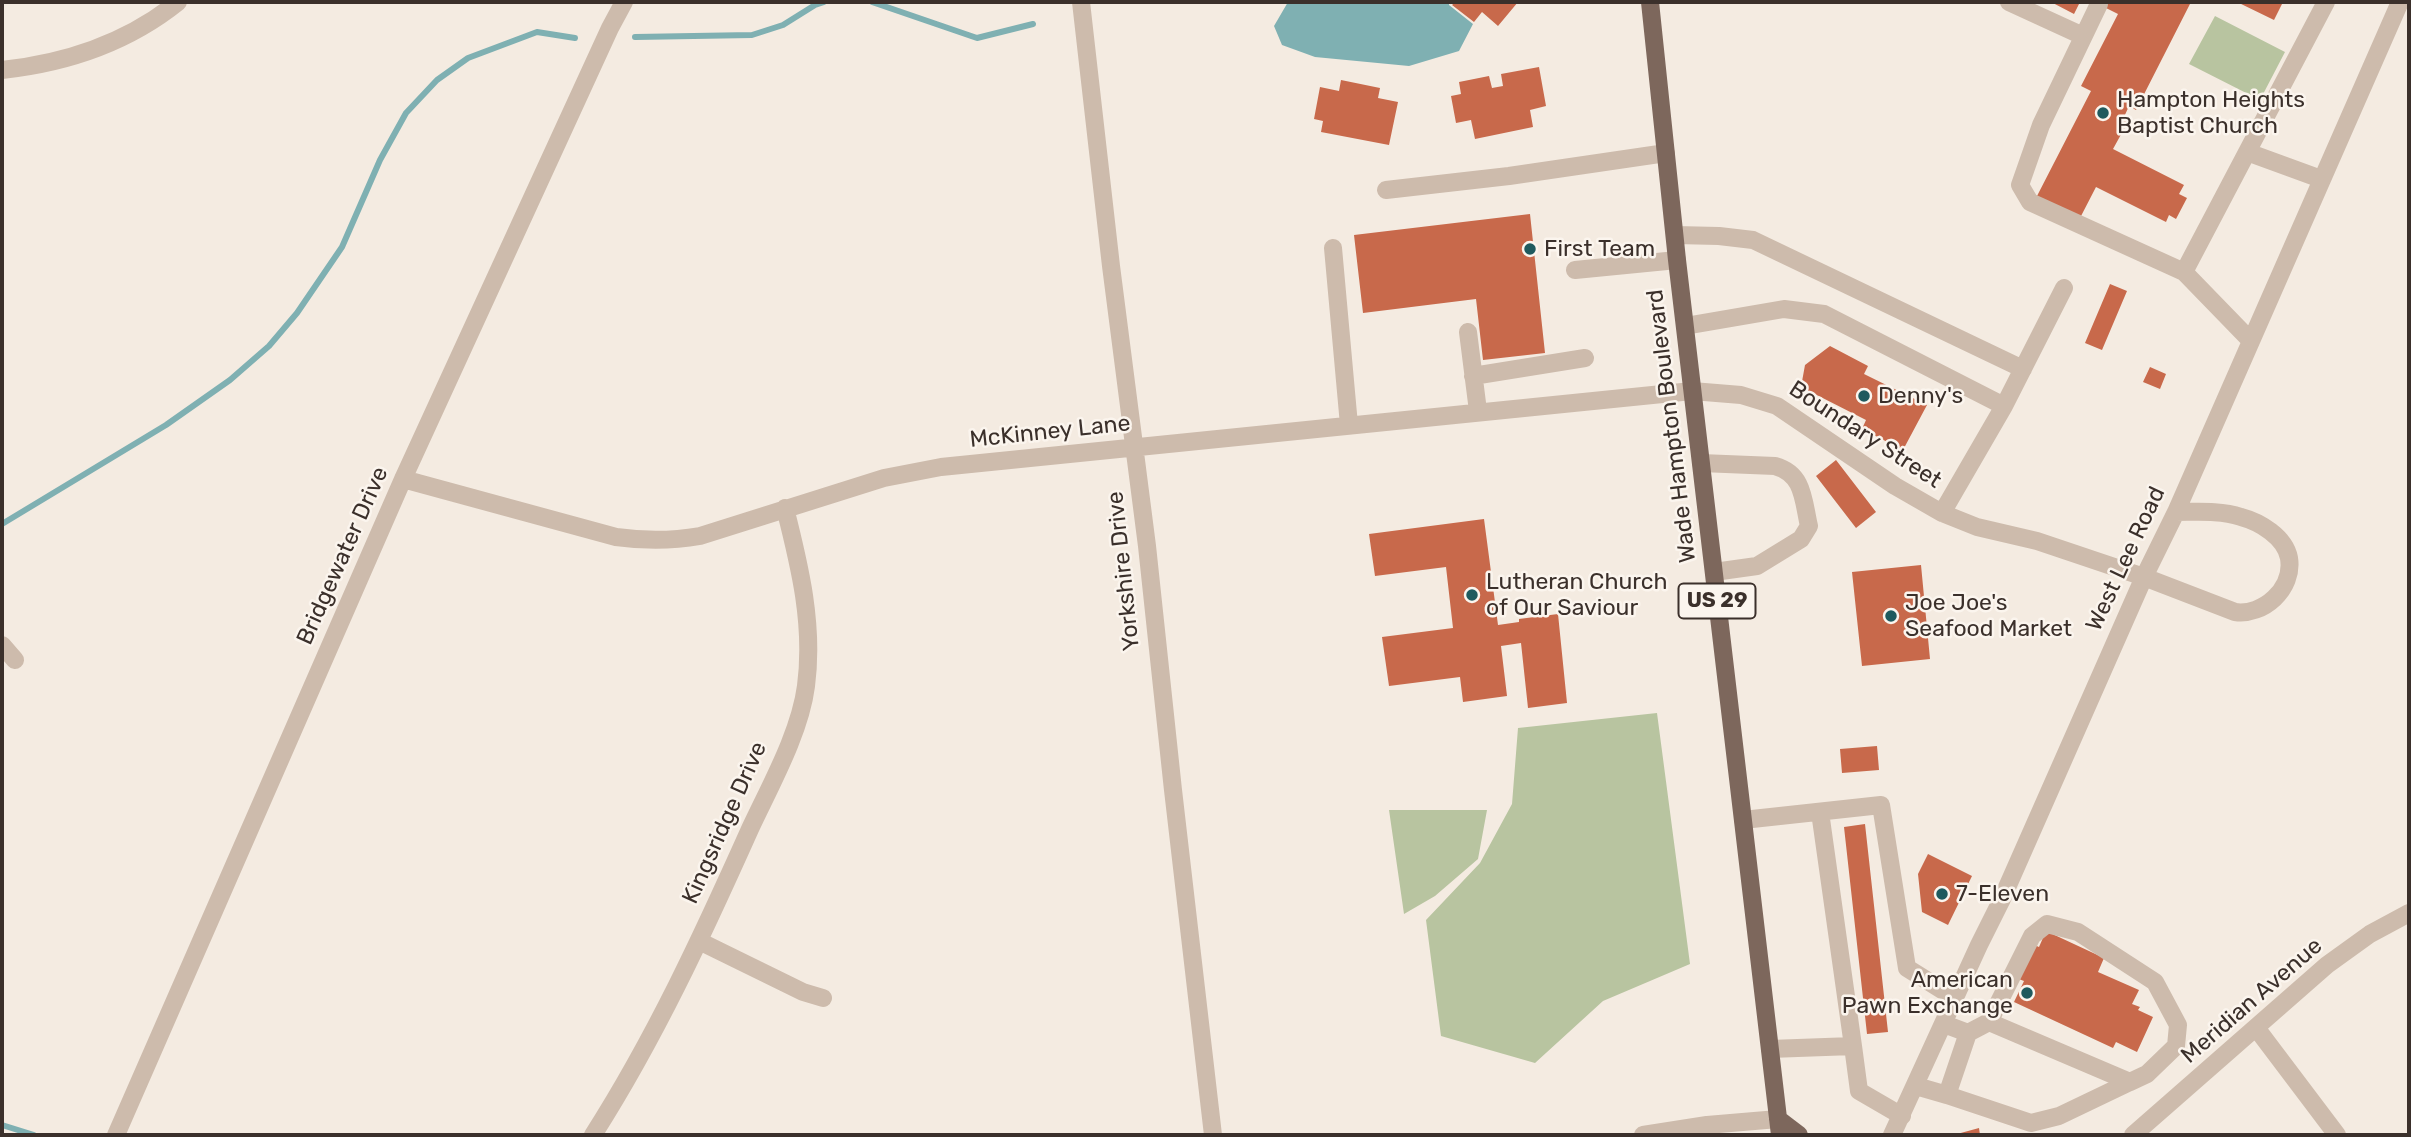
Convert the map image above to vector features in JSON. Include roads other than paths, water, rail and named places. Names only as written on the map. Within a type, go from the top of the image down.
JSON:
[{"type":"main road","name":"Wade Hampton Boulevard","points":[[1650,2],[1692,391],[1779,1127]]},
{"type":"main road","points":[[1779,1127],[1799,1135]]},
{"type":"street","points":[[2,70],[56,61],[101,48],[156,19],[178,2]]},
{"type":"street","name":"Bridgewater Drive","points":[[116,1135],[403,480],[624,2]]},
{"type":"street","name":"Yorkshire Drive","points":[[1082,2],[1213,1135]]},
{"type":"street","points":[[2009,2],[2083,36]]},
{"type":"street","points":[[2184,272],[2326,2]]},
{"type":"street","name":"West Lee Road","points":[[1892,1135],[2001,901],[2144,577],[2176,512],[2400,2]]},
{"type":"street","points":[[2099,4],[2041,125],[2020,185],[2030,202],[2184,272],[2250,340]]},
{"type":"street","points":[[2247,152],[2321,179]]},
{"type":"street","points":[[1385,190],[1509,176],[1667,153]]},
{"type":"street","points":[[1675,235],[1753,240],[2023,369]]},
{"type":"street","points":[[1333,248],[1349,425]]},
{"type":"street","points":[[1575,270],[1677,260]]},
{"type":"street","points":[[1942,513],[2004,406],[2064,288]]},
{"type":"street","points":[[1685,326],[1784,309],[1824,314],[2004,406]]},
{"type":"street","points":[[1468,332],[1478,411]]},
{"type":"street","points":[[1473,376],[1585,358]]},
{"type":"street","name":"McKinney Lane","points":[[403,480],[617,537],[643,541],[674,540],[699,536],[884,478],[941,467],[1478,411],[1692,391],[1717,392]]},
{"type":"street","name":"Boundary Street","points":[[1717,392],[1741,395],[1777,406],[1895,486],[1942,513],[1977,527],[2037,541],[2144,577]]},
{"type":"street","points":[[1701,463],[1774,466],[1786,469],[1800,485],[1809,526],[1801,539],[1757,566],[1714,572]]},
{"type":"street","name":"Kingsridge Drive","points":[[593,1135],[622,1089],[699,941],[797,720],[806,690],[809,661],[807,612],[798,559],[785,508]]},
{"type":"street","points":[[2144,577],[2212,604],[2245,613],[2260,609],[2276,598],[2284,584],[2289,557],[2281,541],[2268,529],[2242,517],[2225,513],[2176,512]]},
{"type":"street","points":[[2,645],[15,660]]},
{"type":"street","points":[[1743,820],[1881,805],[1907,968],[1955,998]]},
{"type":"street","points":[[1820,812],[1860,1091],[1902,1116]]},
{"type":"street","name":"Meridian Avenue","points":[[2133,1135],[2327,965],[2370,934],[2409,913]]},
{"type":"street","points":[[1916,1086],[2031,1123],[2059,1116],[2147,1074],[2176,1046],[2178,1025],[2155,982],[2078,932],[2048,925],[2032,936],[1989,1022],[1968,1033],[1947,1095]]},
{"type":"street","points":[[699,941],[803,992],[823,998]]},
{"type":"street","points":[[1989,1022],[2130,1082]]},
{"type":"street","points":[[1944,1024],[1968,1033]]},
{"type":"street","points":[[2257,1029],[2337,1135]]},
{"type":"street","points":[[1770,1049],[1853,1046]]},
{"type":"street","points":[[1643,1135],[1779,1127]]},
{"type":"water","points":[[1288,2],[1449,2],[1449,5],[1473,24],[1459,51],[1409,66],[1315,57],[1282,45],[1274,26]]},
{"type":"waterway","points":[[635,37],[752,35],[783,25],[824,2]]},
{"type":"waterway","points":[[872,2],[977,38],[1033,24]]},
{"type":"waterway","points":[[2,524],[166,425],[230,380],[269,346],[297,313],[342,247],[380,160],[406,113],[437,80],[468,58],[537,32],[575,38]]},
{"type":"waterway","points":[[2,1125],[34,1135]]},
{"type":"place","name":"Hampton Heights Baptist Church","points":[[2103,113]]},
{"type":"place","name":"First Team","points":[[1530,249]]},
{"type":"place","name":"Denny's","points":[[1864,396]]},
{"type":"place","name":"Lutheran Church of Our Saviour","points":[[1472,595]]},
{"type":"place","name":"Joe Joe's Seafood Market","points":[[1891,616]]},
{"type":"place","name":"7-Eleven","points":[[1942,894]]},
{"type":"place","name":"American Pawn Exchange","points":[[2027,993]]}]
